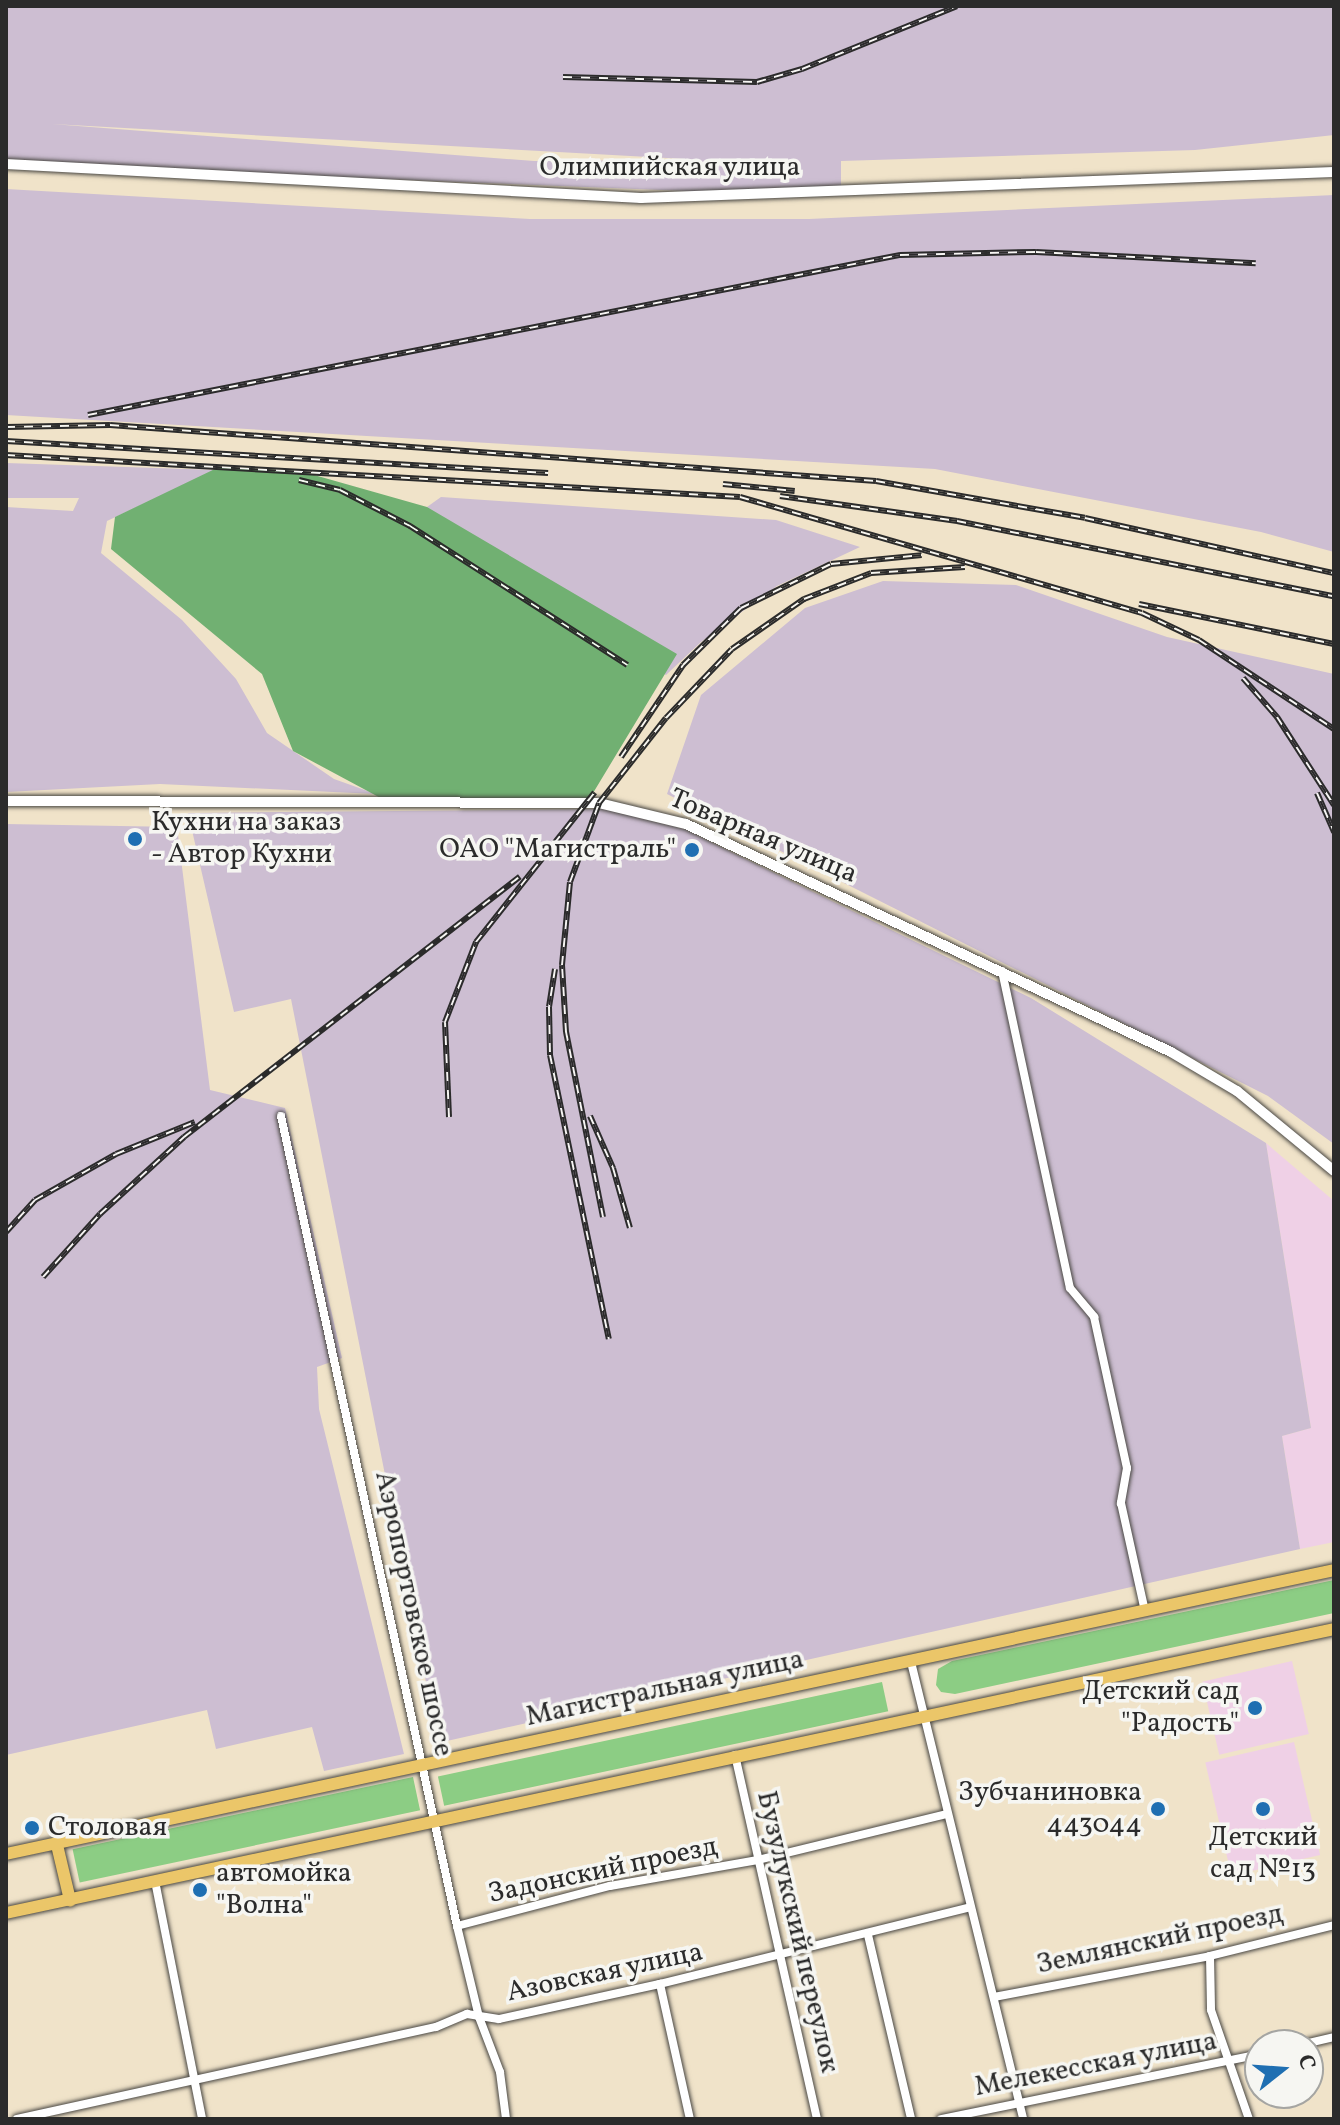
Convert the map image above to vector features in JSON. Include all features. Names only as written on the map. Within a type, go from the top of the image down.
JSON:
[{"type":"main road","name":"Магистральная улица","points":[[6,1854],[1334,1570]]},
{"type":"main road","points":[[6,1913],[1334,1629]]},
{"type":"main road","points":[[57,1845],[70,1900]]},
{"type":"street","name":"Олимпийская улица","points":[[6,164],[641,198],[1334,172]]},
{"type":"street","name":"Товарная улица","points":[[6,801],[599,803],[686,824],[1002,971],[1213,1077],[1334,1171]]},
{"type":"street","points":[[1002,971],[1070,1288],[1094,1317],[1098,1332],[1127,1468],[1121,1503],[1145,1611]]},
{"type":"street","name":"Аэропортовское шоссе","points":[[281,1116],[457,1926],[479,2017],[500,2072],[506,2119]]},
{"type":"street","points":[[911,1662],[968,1908],[994,1997],[1023,2119]]},
{"type":"street","name":"Бузулукский переулок","points":[[735,1755],[817,2119]]},
{"type":"street","name":"Задонский проезд","points":[[457,1926],[610,1886],[758,1860],[946,1814]]},
{"type":"street","points":[[155,1881],[202,2119]]},
{"type":"street","name":"Азовская улица","points":[[17,2119],[436,2027],[467,2014],[499,2019],[660,1984],[968,1908]]},
{"type":"street","name":"Землянский проезд","points":[[994,1997],[1210,1956],[1334,1925]]},
{"type":"street","points":[[868,1935],[911,2119]]},
{"type":"street","points":[[1210,1956],[1211,2010],[1226,2062],[1249,2119]]},
{"type":"street","points":[[660,1984],[690,2119]]},
{"type":"street","name":"Мелекесская улица","points":[[941,2119],[1244,2058]]},
{"type":"shaded area","points":[[6,6],[1334,6],[1334,135],[1195,150],[841,161],[841,186],[712,192],[6,164]],"holes":[[[52,124],[685,159],[534,161]]]},
{"type":"shaded area","points":[[6,189],[530,219],[809,219],[1334,195],[1334,552],[1261,532],[935,469],[6,415]]},
{"type":"shaded area","points":[[6,463],[216,470],[107,521],[101,553],[182,620],[236,679],[267,733],[334,779],[376,794],[160,784],[6,792],[6,507],[73,511],[79,498],[6,498]]},
{"type":"shaded area","points":[[441,497],[776,520],[860,547],[777,586],[701,642],[666,675],[534,596],[420,512]]},
{"type":"shaded area","points":[[883,581],[1016,585],[1167,637],[1334,674],[1334,1144],[1268,1096],[667,794],[701,695],[805,608]]},
{"type":"shaded area","points":[[604,809],[684,829],[1031,998],[1266,1143],[1311,1428],[1282,1436],[1300,1549],[438,1743],[291,999],[234,1012],[188,813]]},
{"type":"shaded area","points":[[6,824],[177,827],[210,1090],[285,1108],[342,1358],[317,1367],[319,1409],[404,1754],[324,1771],[312,1727],[216,1749],[207,1710],[6,1755]]},
{"type":"shaded area","points":[[1266,1143],[1334,1201],[1334,1542],[1300,1549],[1282,1436],[1311,1428]]},
{"type":"shaded area","name":"Детский сад \"Радость\"","points":[[1292,1661],[1309,1734],[1219,1755],[1202,1682]]},
{"type":"shaded area","name":"Детский сад №13","points":[[1294,1742],[1320,1855],[1231,1875],[1205,1762]]},
{"type":"green space","points":[[219,467],[300,471],[427,507],[677,654],[587,803],[388,802],[293,751],[262,674],[111,549],[115,517]]},
{"type":"green space","points":[[1334,1580],[1334,1613],[955,1694],[941,1692],[936,1685],[938,1669],[952,1661]]},
{"type":"green space","points":[[882,1682],[888,1711],[444,1806],[438,1776]]},
{"type":"green space","points":[[413,1777],[420,1810],[80,1883],[73,1849]]},
{"type":"railway","points":[[563,77],[757,82],[802,69],[957,6]]},
{"type":"railway","points":[[88,415],[900,255],[1036,252],[1256,263]]},
{"type":"railway","points":[[6,427],[110,425],[876,481],[1085,518],[1334,573]]},
{"type":"railway","points":[[6,441],[548,473]]},
{"type":"railway","points":[[6,455],[740,497],[1142,613],[1199,640],[1334,729]]},
{"type":"railway","points":[[299,480],[340,490],[410,526],[627,665]]},
{"type":"railway","points":[[723,484],[795,491]]},
{"type":"railway","points":[[780,496],[957,521],[1334,596]]},
{"type":"railway","points":[[621,757],[683,665],[741,608],[831,564],[922,555]]},
{"type":"railway","points":[[603,1217],[566,1032],[562,965],[570,882],[599,803],[666,718],[732,649],[804,599],[871,573],[965,567]]},
{"type":"railway","points":[[1139,604],[1334,644]]},
{"type":"railway","points":[[1243,678],[1277,717],[1334,805]]},
{"type":"railway","points":[[449,1117],[445,1022],[476,942],[595,792]]},
{"type":"railway","points":[[1317,793],[1334,832]]},
{"type":"railway","points":[[43,1277],[100,1214],[184,1137],[520,876]]},
{"type":"railway","points":[[555,969],[549,1007],[550,1055],[609,1339]]},
{"type":"railway","points":[[590,1116],[613,1168],[630,1228]]},
{"type":"railway","points":[[6,1232],[35,1200],[116,1154],[195,1122]]},
{"type":"place","name":"Кухни на заказ - Автор Кухни","points":[[135,839]]},
{"type":"place","name":"ОАО \"Магистраль\"","points":[[692,850]]},
{"type":"place","name":"Детский сад \"Радость\"","points":[[1255,1708]]},
{"type":"place","name":"Зубчаниновка 443044","points":[[1158,1809]]},
{"type":"place","name":"Детский сад №13","points":[[1263,1809]]},
{"type":"place","name":"Столовая","points":[[32,1828]]},
{"type":"place","name":"автомойка \"Волна\"","points":[[200,1890]]}]
